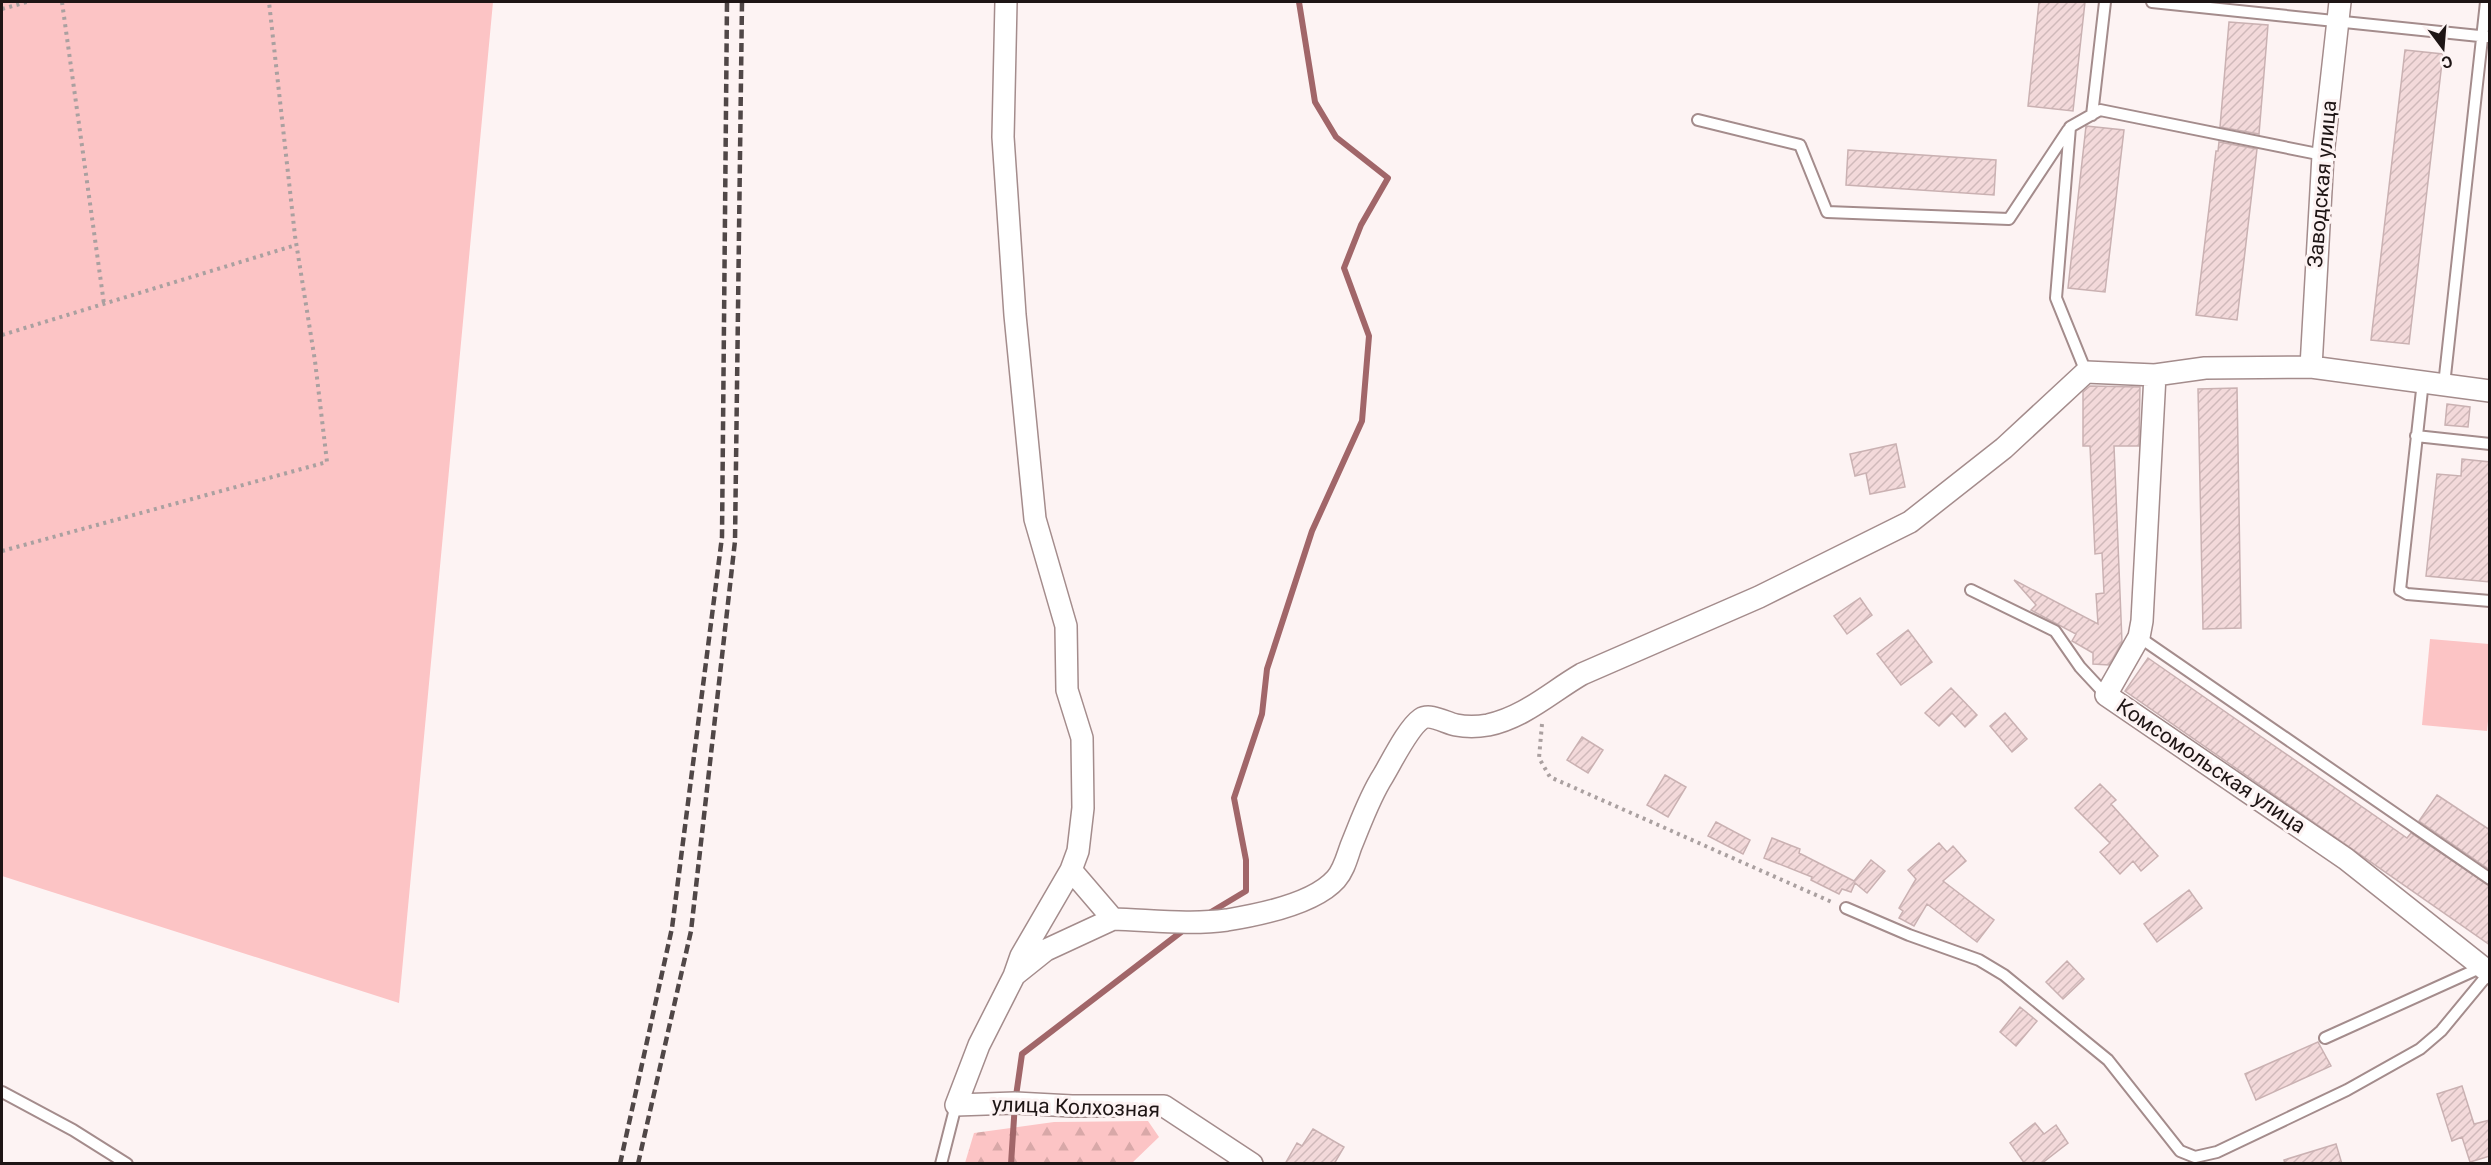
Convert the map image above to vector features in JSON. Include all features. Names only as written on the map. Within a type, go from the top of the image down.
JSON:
[{"type":"street","points":[[956,1105],[979,1045],[1014,976],[1021,956],[1071,870],[1078,851],[1083,808],[1082,738],[1067,690],[1066,626],[1035,519],[1015,315],[1003,136],[1006,2]]},
{"type":"street","name":"Заводская улица","points":[[2311,367],[2322,155],[2339,11]]},
{"type":"street","points":[[1014,976],[1046,950],[1113,919],[1226,920],[1292,904],[1324,889],[1339,874],[1372,794],[1421,719],[1428,717],[1472,727],[1488,725],[1522,713],[1553,695],[1558,689],[1582,674],[1759,597],[1910,522],[2004,448],[2086,372],[2155,375],[2205,368],[2311,367],[2490,391]]},
{"type":"street","name":"Комсомольская улица","points":[[2155,375],[2142,621],[2139,637],[2106,695],[2346,859],[2487,971]]},
{"type":"street","points":[[1071,870],[1113,919]]},
{"type":"street","name":"улица Колхозная","points":[[956,1105],[1015,1103],[1072,1106],[1164,1106],[1252,1164]]},
{"type":"lane","points":[[2092,115],[2105,2]]},
{"type":"lane","points":[[2152,2],[2339,11],[2487,36]]},
{"type":"lane","points":[[2444,385],[2487,36],[2486,2]]},
{"type":"lane","points":[[1698,120],[1800,145],[1827,212],[2009,219],[2070,127],[2100,110],[2322,155]]},
{"type":"lane","points":[[2070,127],[2056,298],[2086,372]]},
{"type":"lane","points":[[2423,381],[2400,591],[2407,594],[2490,601]]},
{"type":"lane","points":[[2416,436],[2490,444]]},
{"type":"lane","points":[[1971,590],[2055,631],[2080,667],[2106,695]]},
{"type":"lane","points":[[2139,637],[2490,879]]},
{"type":"lane","points":[[1846,908],[1909,935],[1988,964],[2108,1060],[2180,1151],[2194,1157],[2219,1151],[2347,1090],[2420,1049],[2441,1031],[2487,971]]},
{"type":"lane","points":[[2325,1038],[2487,971]]},
{"type":"lane","points":[[2,1092],[73,1130],[127,1164]]},
{"type":"lane","points":[[941,1164],[956,1105]]},
{"type":"lane","points":[[2219,1151],[2222,1164]]},
{"type":"path","points":[[2,9],[27,2]]},
{"type":"path","points":[[62,2],[104,304]]},
{"type":"path","points":[[2,551],[327,462],[315,361],[296,245],[269,2]]},
{"type":"path","points":[[2,335],[296,245]]},
{"type":"path","points":[[1553,695],[1541,728],[1539,752],[1541,763],[1550,777],[1846,908]]},
{"type":"green space","points":[[2,2],[493,2],[399,1003],[2,876]]},
{"type":"green space","points":[[2430,639],[2489,644],[2490,702],[2487,731],[2422,725]]},
{"type":"green space","points":[[1148,1121],[1159,1137],[1132,1163],[965,1163],[974,1133],[1054,1122]]},
{"type":"building","points":[[2039,2],[2085,2],[2073,111],[2028,106]]},
{"type":"building","points":[[2229,22],[2268,25],[2259,134],[2220,127]]},
{"type":"building","points":[[2405,50],[2443,54],[2409,344],[2371,340]]},
{"type":"building","points":[[2086,126],[2124,130],[2105,292],[2068,288]]},
{"type":"building","points":[[2219,142],[2257,149],[2237,320],[2196,315]]},
{"type":"building","points":[[1848,150],[1996,160],[1994,195],[1846,185]]},
{"type":"building","points":[[2090,386],[2140,387],[2139,446],[2114,446],[2122,642],[2109,665],[2093,664],[2093,653],[2072,641],[2076,634],[2031,610],[2036,605],[2014,580],[2098,624],[2096,594],[2104,593],[2102,553],[2095,554],[2090,446],[2083,446],[2083,392]]},
{"type":"building","points":[[2237,388],[2241,628],[2203,629],[2198,389]]},
{"type":"building","points":[[2447,404],[2470,407],[2468,427],[2445,425]]},
{"type":"building","points":[[1896,444],[1905,487],[1870,494],[1866,473],[1855,476],[1850,454]]},
{"type":"building","points":[[2462,459],[2490,462],[2490,582],[2426,576],[2437,474],[2461,476]]},
{"type":"building","points":[[1860,598],[1872,615],[1847,634],[1834,616]]},
{"type":"building","points":[[1908,630],[1932,662],[1901,685],[1877,654]]},
{"type":"building","points":[[2148,658],[2407,838],[2411,833],[2490,886],[2490,945],[2125,691]]},
{"type":"building","points":[[1951,688],[1977,715],[1965,727],[1952,713],[1939,726],[1925,713]]},
{"type":"building","points":[[2005,713],[2027,739],[2012,752],[1990,726]]},
{"type":"building","points":[[1582,737],[1603,750],[1588,773],[1567,760]]},
{"type":"building","points":[[1665,775],[1686,787],[1668,817],[1647,805]]},
{"type":"building","points":[[2100,784],[2116,800],[2111,804],[2158,856],[2141,871],[2133,861],[2120,874],[2100,852],[2110,843],[2075,808]]},
{"type":"building","points":[[2437,795],[2490,830],[2490,870],[2419,821]]},
{"type":"building","points":[[1716,822],[1750,840],[1743,854],[1708,836]]},
{"type":"building","points":[[1772,838],[1800,849],[1799,853],[1854,881],[1871,860],[1885,871],[1867,893],[1855,883],[1851,892],[1842,889],[1839,894],[1811,880],[1812,877],[1764,858]]},
{"type":"building","points":[[1939,843],[1947,852],[1953,846],[1966,861],[1943,881],[1994,920],[1977,942],[1927,904],[1914,926],[1899,918],[1903,911],[1899,908],[1916,879],[1908,870]]},
{"type":"building","points":[[2189,890],[2202,908],[2157,942],[2144,924]]},
{"type":"building","points":[[2067,961],[2084,979],[2063,999],[2046,982]]},
{"type":"building","points":[[2020,1007],[2037,1021],[2016,1046],[2000,1032]]},
{"type":"building","points":[[2318,1042],[2331,1066],[2256,1100],[2245,1074]]},
{"type":"building","points":[[2462,1086],[2474,1124],[2490,1120],[2490,1156],[2470,1162],[2462,1137],[2452,1141],[2437,1094]]},
{"type":"building","points":[[2035,1123],[2044,1134],[2056,1125],[2068,1143],[2041,1164],[2025,1164],[2010,1143]]},
{"type":"building","points":[[1313,1129],[1344,1147],[1334,1164],[1285,1164],[1297,1143],[1302,1146]]},
{"type":"building","points":[[2336,1144],[2342,1164],[2285,1164],[2284,1160]]},
{"type":"waterway","points":[[1206,915],[1246,891],[1246,860],[1234,798],[1262,714],[1267,669],[1312,531],[1362,421],[1369,336],[1344,268],[1361,225],[1388,178],[1336,137],[1315,102],[1299,2]]},
{"type":"waterway","points":[[1011,1164],[1015,1103],[1022,1054],[1185,929]]},
{"type":"railway","points":[[620,1164],[672,928],[722,537],[727,2]]},
{"type":"railway","points":[[638,1164],[691,931],[735,541],[742,2]]}]
